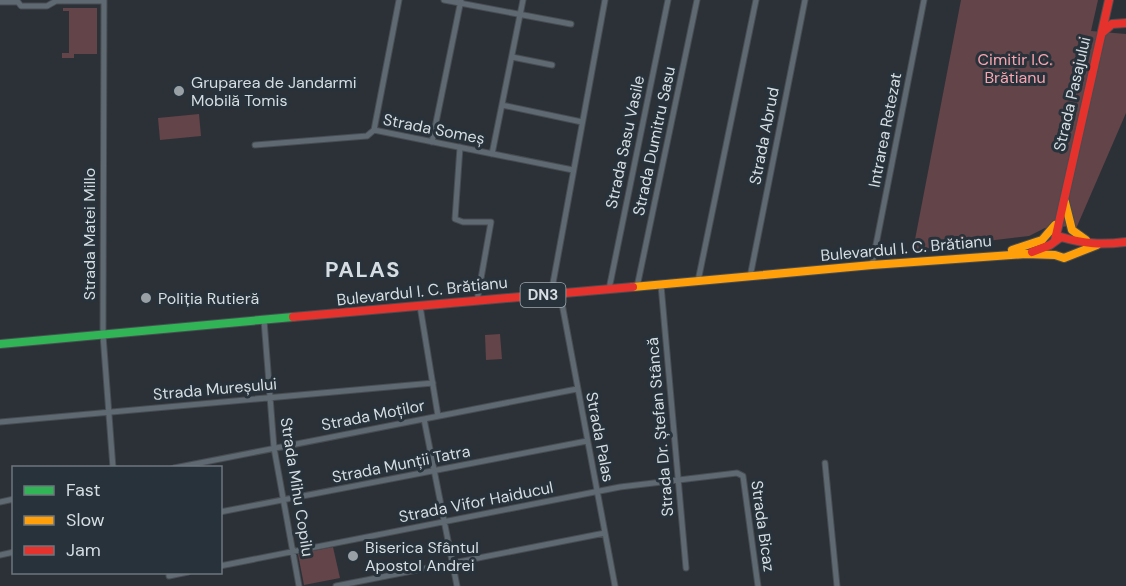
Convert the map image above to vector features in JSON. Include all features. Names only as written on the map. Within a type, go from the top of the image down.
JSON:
[{"type":"main road","name":"Strada Pasajului","points":[[1054,242],[1109,0]]},
{"type":"main road","points":[[1102,34],[1112,24],[1126,23]]},
{"type":"main road","name":"Strada Pasajului","points":[[1064,196],[1065,218],[1070,240]]},
{"type":"main road","points":[[1064,196],[1069,223],[1075,234],[1086,239],[1111,243]]},
{"type":"main road","points":[[986,256],[1027,247],[1047,237],[1055,226],[1064,196]]},
{"type":"main road","name":"DN3","points":[[1054,242],[1064,237],[1097,244],[1126,242]]},
{"type":"main road","points":[[1070,240],[1073,250],[1070,255]]},
{"type":"main road","name":"Bulevardul I. C. Brătianu","points":[[1026,254],[1054,242]]},
{"type":"main road","points":[[1054,242],[1052,249],[1055,255]]},
{"type":"main road","name":"DN3","points":[[1055,255],[1064,258],[1097,244]]},
{"type":"main road","name":"Bulevardul I. C. Brătianu","points":[[0,344],[986,256],[1055,255]]},
{"type":"street","points":[[374,130],[399,0]]},
{"type":"street","points":[[444,0],[571,24]]},
{"type":"street","points":[[492,154],[523,0]]},
{"type":"street","points":[[555,294],[573,170],[605,0]]},
{"type":"street","name":"Strada Sasu Vasile","points":[[609,289],[668,0]]},
{"type":"street","name":"Strada Dumitru Sasu","points":[[637,287],[697,0]]},
{"type":"street","points":[[698,281],[756,0]]},
{"type":"street","name":"Strada Abrud","points":[[750,277],[805,0]]},
{"type":"street","name":"Intrarea Retezat","points":[[872,266],[924,0]]},
{"type":"street","points":[[0,2],[18,2],[21,6],[47,6],[56,1],[104,1]]},
{"type":"street","name":"Strada Matei Millo","points":[[104,1],[103,335],[113,466]]},
{"type":"street","points":[[432,142],[460,2]]},
{"type":"street","points":[[512,57],[552,65]]},
{"type":"street","points":[[502,105],[582,122]]},
{"type":"street","name":"Strada Someș","points":[[255,145],[367,136],[374,130],[573,170]]},
{"type":"street","points":[[459,147],[455,219],[463,222],[490,222],[477,301]]},
{"type":"street","name":"Strada Dr. Ștefan Stâncă","points":[[661,285],[686,568]]},
{"type":"street","name":"Strada Palas","points":[[555,294],[577,389],[615,586]]},
{"type":"street","points":[[420,306],[438,416]]},
{"type":"street","name":"Strada Mihu Copilu","points":[[264,320],[274,448],[299,586]]},
{"type":"street","name":"Strada Mureșului","points":[[0,422],[433,383]]},
{"type":"street","name":"Strada Moților","points":[[184,466],[577,389]]},
{"type":"street","points":[[424,418],[457,586]]},
{"type":"street","name":"Strada Munții Tatra","points":[[222,512],[587,441]]},
{"type":"street","points":[[825,463],[837,586]]},
{"type":"street","name":"Strada Vifor Haiducul","points":[[222,566],[597,492],[677,479],[737,473]]},
{"type":"street","name":"Strada Bicaz","points":[[737,473],[743,476],[758,586]]},
{"type":"street","points":[[336,586],[605,533]]},
{"type":"street","points":[[169,576],[182,574]]},
{"type":"green space","name":"Cimitir I.C. Brătianu","points":[[961,0],[1098,0],[1091,31],[1126,34],[1126,113],[1075,231],[1072,226],[1045,228],[1029,236],[913,250]]},
{"type":"green space","points":[[63,8],[97,8],[97,54],[74,54],[74,58],[62,58],[62,53],[69,53],[69,11],[63,11]]},
{"type":"green space","points":[[199,114],[201,136],[160,140],[158,118]]},
{"type":"green space","points":[[500,334],[502,359],[486,360],[485,335]]},
{"type":"green space","points":[[333,547],[340,578],[304,585],[298,554]]},
{"type":"traffic: fast","points":[[0,344],[293,317]]},
{"type":"traffic: slow","points":[[1065,202],[1072,230],[1086,240]]},
{"type":"traffic: slow","points":[[1012,250],[1042,240],[1055,225]]},
{"type":"traffic: slow","points":[[633,287],[872,265],[1026,254],[1055,255],[1064,258],[1097,245]]},
{"type":"traffic: jam","points":[[1055,240],[1109,0]]},
{"type":"traffic: jam","points":[[1102,33],[1112,24],[1126,23]]},
{"type":"traffic: jam","points":[[1032,252],[1050,245],[1061,237],[1093,243],[1126,242]]},
{"type":"traffic: jam","points":[[293,317],[633,287]]},
{"type":"place","name":"Gruparea de Jandarmi Mobilă Tomis","points":[[179,91]]},
{"type":"place","name":"Poliția Rutieră","points":[[146,298]]},
{"type":"place","name":"Biserica Sfântul Apostol Andrei","points":[[353,556]]},
{"type":"district","name":"PALAS","points":[[363,269]]}]
